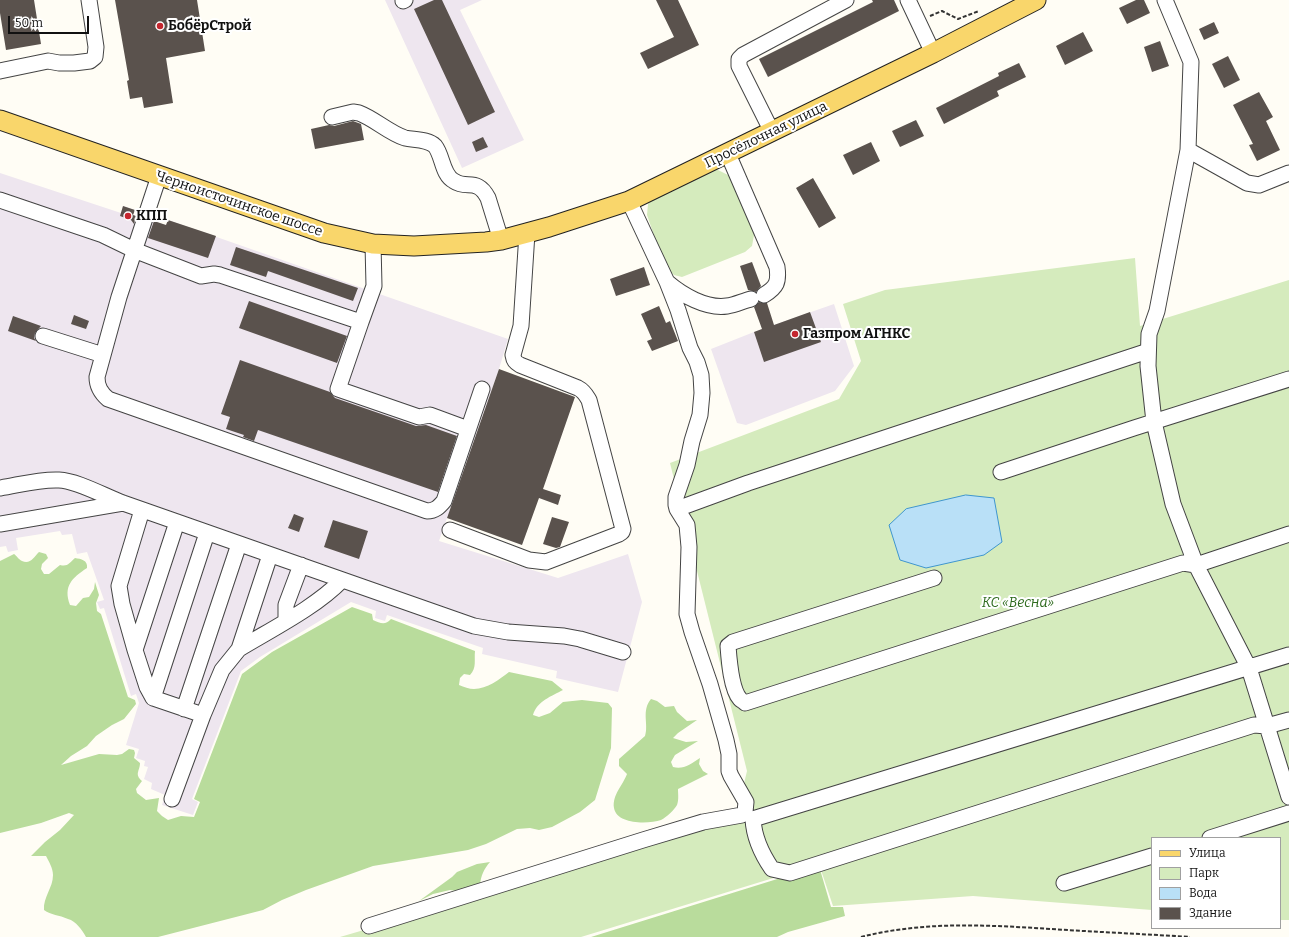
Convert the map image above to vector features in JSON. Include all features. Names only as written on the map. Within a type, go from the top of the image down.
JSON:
[{"type":"main road","name":"Просёлочная улица","points":[[494,241],[527,233],[630,201],[933,53],[1036,0]]},
{"type":"main road","name":"Черноисточинское шоссе","points":[[0,120],[324,234],[373,244],[414,246],[494,241]]},
{"type":"street","points":[[0,71],[48,61],[74,63],[90,61],[95,58],[96,47],[89,0]]},
{"type":"street","points":[[772,132],[739,66],[739,60],[743,55],[846,0]]},
{"type":"street","points":[[908,0],[933,53]]},
{"type":"street","points":[[1166,0],[1191,62],[1188,150],[1157,311],[1148,334],[1148,366],[1154,422],[1173,504],[1196,566],[1249,668],[1289,797]]},
{"type":"street","points":[[332,117],[353,112],[359,113],[404,137],[431,143],[438,151],[450,178],[454,182],[475,185],[484,191],[488,198],[494,241]]},
{"type":"street","points":[[1188,150],[1247,183],[1258,185],[1289,173]]},
{"type":"street","points":[[667,282],[684,295],[710,305],[726,306],[757,297],[773,290],[776,284],[778,277],[777,267],[728,154]]},
{"type":"street","points":[[159,176],[119,297],[97,377],[98,385],[105,396],[113,401],[427,512],[438,508],[444,501],[482,389]]},
{"type":"street","points":[[0,200],[103,235],[134,250],[201,276],[214,274],[220,275],[361,322]]},
{"type":"street","points":[[369,926],[643,840],[703,822],[742,815],[745,812],[746,806],[744,797],[729,771],[729,754],[726,740],[710,684],[687,614],[689,576],[688,540],[686,525],[677,509],[676,497],[687,465],[692,441],[700,416],[702,393],[700,375],[697,362],[690,348],[667,282],[630,201]]},
{"type":"street","points":[[450,530],[529,560],[546,562],[619,534],[623,529],[589,400],[586,394],[583,390],[520,365],[515,362],[514,359],[513,355],[520,326],[527,233]]},
{"type":"street","points":[[373,244],[374,286],[338,389],[419,417],[430,415],[468,429]]},
{"type":"street","points":[[43,336],[103,355]]},
{"type":"street","points":[[677,509],[748,483],[1148,351]]},
{"type":"street","points":[[1001,472],[1289,379]]},
{"type":"street","points":[[0,488],[48,480],[60,480],[73,483],[122,503],[474,626],[508,632],[564,636],[580,639],[623,652]]},
{"type":"street","points":[[0,524],[122,503]]},
{"type":"street","points":[[142,510],[119,586],[122,604],[135,650],[147,688],[153,698],[203,715]]},
{"type":"street","points":[[135,650],[177,522]]},
{"type":"street","points":[[153,698],[207,533]]},
{"type":"street","points":[[934,578],[733,642],[728,646],[729,662],[734,685],[740,699],[746,702],[1182,563],[1196,566],[1289,534]]},
{"type":"street","points":[[184,709],[239,544]]},
{"type":"street","points":[[239,649],[270,555]]},
{"type":"street","points":[[286,621],[286,606],[301,565]]},
{"type":"street","points":[[172,799],[203,715],[222,670],[239,649],[332,591],[342,580]]},
{"type":"street","points":[[1289,655],[753,819],[754,832],[761,852],[772,869],[790,874],[1254,725],[1267,726],[1289,720]]},
{"type":"street","points":[[1213,837],[1289,813]]},
{"type":"street","points":[[1064,884],[1151,856]]},
{"type":"path","points":[[917,20],[942,11],[958,19],[980,11]]},
{"type":"path","points":[[861,937],[876,933],[911,929],[984,925],[1190,937]]},
{"type":"shaded area","points":[[385,0],[482,0],[460,10],[524,140],[462,168]]},
{"type":"shaded area","points":[[0,173],[121,213],[123,206],[135,210],[133,215],[139,217],[166,225],[168,220],[508,339],[439,541],[558,578],[628,554],[642,602],[618,692],[556,678],[557,671],[482,654],[483,648],[387,615],[385,621],[375,618],[376,611],[351,602],[260,657],[241,671],[192,799],[198,802],[193,815],[162,805],[165,795],[151,789],[152,783],[144,779],[148,767],[144,766],[145,761],[136,758],[139,749],[126,745],[139,703],[136,694],[131,696],[104,608],[100,609],[97,602],[104,600],[87,552],[77,554],[72,534],[62,535],[60,531],[16,538],[18,550],[8,552],[6,546],[0,547]]},
{"type":"shaded area","points":[[834,304],[854,366],[835,391],[746,425],[737,423],[711,349]]},
{"type":"green space","points":[[714,168],[732,177],[755,230],[752,246],[745,252],[682,277],[674,275],[665,267],[647,215],[648,204],[653,197]]},
{"type":"green space","name":"КС «Весна»","points":[[1135,258],[1140,326],[1289,280],[1289,920],[1281,920],[1281,837],[1151,837],[1151,910],[973,896],[833,906],[819,864],[581,937],[340,937],[735,821],[747,771],[670,463],[839,399],[861,361],[843,304],[885,290]]},
{"type":"green space","points":[[39,552],[46,554],[48,558],[42,564],[41,569],[44,574],[49,574],[60,565],[67,565],[75,558],[82,559],[86,563],[87,568],[73,579],[68,588],[70,605],[76,606],[83,598],[89,597],[94,589],[95,582],[99,595],[96,603],[97,611],[101,614],[128,697],[135,700],[136,704],[124,719],[96,736],[87,746],[71,756],[61,765],[99,754],[117,755],[122,754],[129,749],[134,750],[134,758],[140,763],[138,776],[142,781],[136,789],[137,793],[146,800],[159,798],[157,811],[168,820],[181,816],[194,817],[200,802],[194,799],[242,674],[272,652],[352,607],[372,614],[373,620],[378,622],[387,623],[391,619],[475,651],[474,670],[470,675],[464,674],[460,678],[459,685],[466,688],[479,689],[502,678],[509,672],[552,681],[563,690],[541,703],[533,715],[539,717],[550,713],[563,702],[582,700],[608,703],[612,708],[611,748],[595,800],[580,812],[552,827],[539,830],[530,828],[517,829],[486,844],[468,850],[373,866],[306,890],[263,910],[158,937],[86,937],[81,929],[71,920],[44,910],[45,901],[53,880],[51,865],[46,856],[31,856],[74,815],[69,813],[41,823],[0,833],[0,561],[14,554],[21,560],[27,562],[32,560]]},
{"type":"green space","points":[[651,699],[657,701],[665,707],[674,706],[677,712],[687,721],[697,720],[673,738],[686,742],[698,741],[675,755],[671,762],[673,767],[680,768],[687,766],[700,758],[699,764],[703,771],[708,774],[678,789],[677,805],[663,819],[649,822],[634,822],[621,818],[616,814],[614,808],[616,794],[627,774],[619,766],[619,759],[645,736],[646,708]]},
{"type":"green space","points":[[490,862],[483,872],[480,885],[457,891],[450,890],[433,894],[419,901],[457,872],[477,864]]},
{"type":"green space","points":[[819,866],[831,907],[843,907],[845,916],[788,932],[777,937],[591,937]]},
{"type":"water","points":[[966,495],[994,498],[1002,542],[984,555],[926,568],[900,560],[889,525],[906,509]]},
{"type":"building","points":[[0,0],[34,0],[41,44],[6,50],[0,13]]},
{"type":"building","name":"БобёрСтрой","points":[[115,0],[197,0],[205,51],[166,58],[173,103],[144,108],[142,97],[130,99],[127,81],[129,80]]},
{"type":"building","points":[[434,0],[442,0],[495,112],[468,125],[414,9]]},
{"type":"building","points":[[656,0],[678,0],[699,45],[648,69],[640,53],[674,37]]},
{"type":"building","points":[[872,0],[894,0],[899,11],[768,77],[759,59],[873,2]]},
{"type":"building","points":[[1136,0],[1144,0],[1150,13],[1127,24],[1119,8]]},
{"type":"building","points":[[1214,22],[1219,33],[1204,40],[1199,29]]},
{"type":"building","points":[[1083,32],[1093,51],[1065,65],[1056,46]]},
{"type":"building","points":[[1160,41],[1169,66],[1152,72],[1144,47]]},
{"type":"building","points":[[1228,56],[1240,80],[1224,88],[1212,64]]},
{"type":"building","points":[[1019,63],[1026,77],[997,91],[999,96],[944,124],[936,108],[999,76],[998,73]]},
{"type":"building","points":[[1259,92],[1273,117],[1266,121],[1280,150],[1257,161],[1249,145],[1253,144],[1233,105]]},
{"type":"building","points":[[916,120],[924,136],[900,147],[892,131]]},
{"type":"building","points":[[353,121],[361,124],[364,140],[315,149],[311,129],[329,125],[334,126]]},
{"type":"building","points":[[483,137],[488,147],[476,152],[472,142]]},
{"type":"building","points":[[871,142],[880,161],[853,175],[843,155]]},
{"type":"building","points":[[813,178],[836,218],[819,228],[796,188]]},
{"type":"building","name":"КПП","points":[[123,206],[135,210],[133,215],[136,216],[134,224],[131,220],[120,216]]},
{"type":"building","points":[[168,220],[216,236],[208,258],[148,238],[154,221],[166,225]]},
{"type":"building","points":[[236,247],[358,288],[353,301],[268,271],[266,277],[230,265]]},
{"type":"building","points":[[752,262],[761,286],[756,292],[748,290],[740,266]]},
{"type":"building","points":[[644,267],[650,285],[616,296],[610,279]]},
{"type":"building","points":[[249,301],[347,336],[337,363],[239,328]]},
{"type":"building","points":[[759,302],[767,303],[774,325],[810,312],[821,342],[764,362],[754,332],[762,329],[754,307]]},
{"type":"building","points":[[659,306],[666,323],[670,321],[678,341],[652,351],[647,341],[652,339],[641,314]]},
{"type":"building","points":[[74,315],[89,321],[86,329],[71,324]]},
{"type":"building","points":[[13,316],[41,326],[35,333],[34,338],[36,341],[8,331]]},
{"type":"building","points":[[240,360],[330,392],[335,398],[416,426],[426,425],[457,436],[438,492],[258,430],[254,441],[243,437],[244,435],[226,429],[230,417],[221,414]]},
{"type":"building","points":[[499,369],[575,397],[543,489],[561,495],[558,505],[539,498],[522,545],[447,518]]},
{"type":"building","points":[[294,514],[304,518],[299,532],[288,528]]},
{"type":"building","points":[[552,517],[569,522],[560,547],[556,548],[543,544]]},
{"type":"building","points":[[333,520],[368,531],[359,559],[324,547]]},
{"type":"place","name":"БобёрСтрой","points":[[160,26]]},
{"type":"place","name":"КПП","points":[[128,216]]},
{"type":"place","name":"Газпром АГНКС","points":[[795,334]]}]
